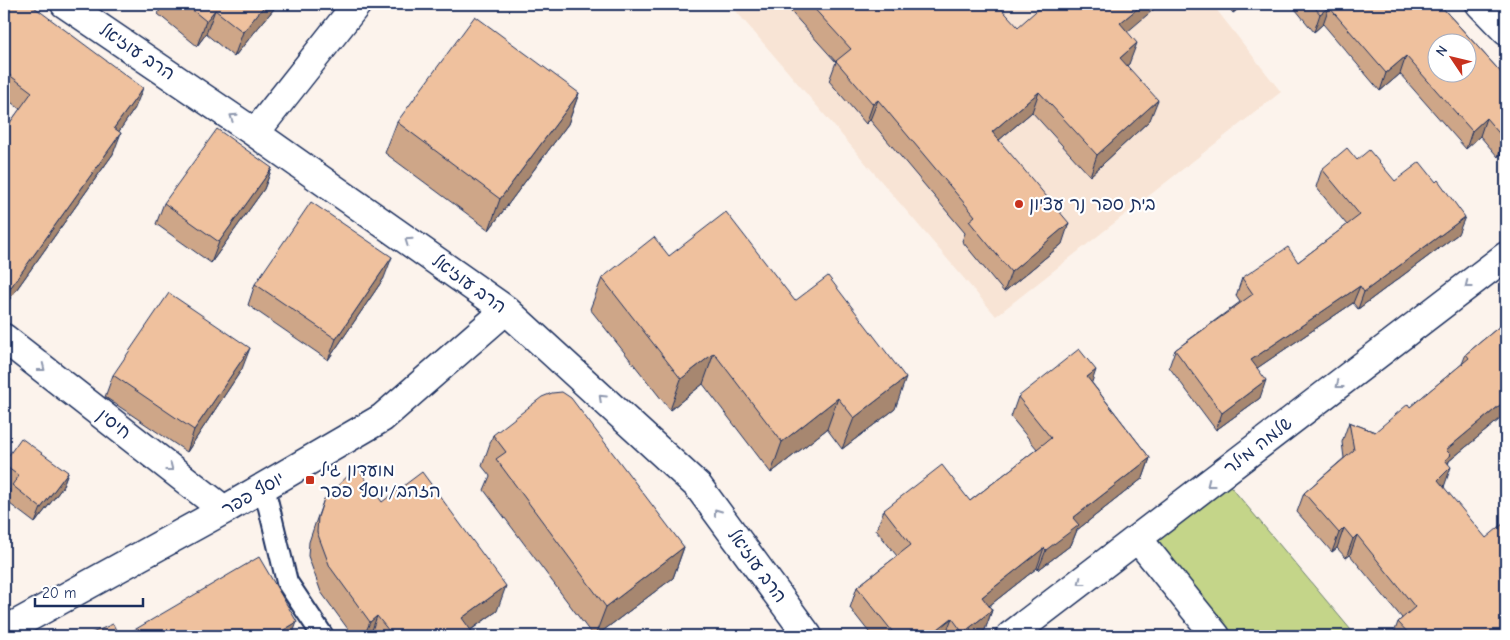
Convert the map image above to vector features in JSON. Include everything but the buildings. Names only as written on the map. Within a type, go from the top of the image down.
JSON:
[{"type":"street","name":"הרב עוזיאל","points":[[66,4],[255,133],[506,310],[698,486],[808,636]]},
{"type":"street","points":[[255,133],[357,4]]},
{"type":"street","points":[[1480,4],[1506,31]]},
{"type":"street","name":"שלמה מילר","points":[[1010,636],[1506,256]]},
{"type":"street","name":"יוסף פפר","points":[[4,631],[264,488],[382,418],[506,310]]},
{"type":"street","name":"חיסין","points":[[4,338],[224,510]]},
{"type":"street","points":[[1138,539],[1216,636]]},
{"type":"lane","points":[[264,488],[287,582],[323,636]]},
{"type":"shaded area","name":"בית ספר נר עציון","points":[[730,4],[1212,4],[1281,92],[996,316]]},
{"type":"green space","points":[[1221,475],[1356,636],[1216,636],[1138,539]]},
{"type":"place","name":"בית ספר נר עציון","points":[[1019,204]]},
{"type":"place","name":"מועדון גיל הזהב/יוסף פפר","points":[[310,480]]}]
